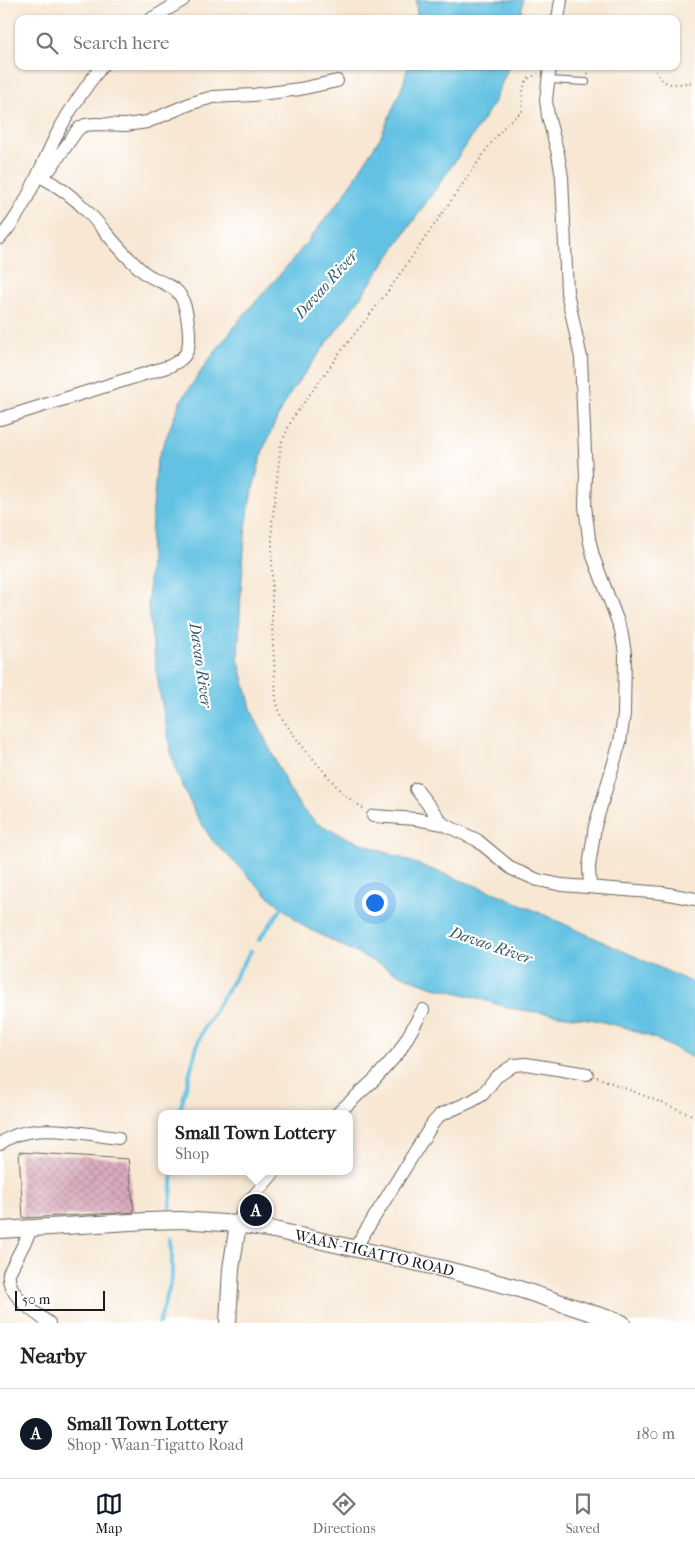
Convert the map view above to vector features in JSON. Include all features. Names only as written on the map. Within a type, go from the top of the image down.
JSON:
[{"type":"street","points":[[158,15],[183,0]]},
{"type":"street","points":[[559,15],[561,0]]},
{"type":"street","points":[[0,238],[11,226],[21,210],[59,130],[99,70]]},
{"type":"street","points":[[549,73],[546,100],[562,177],[567,292],[580,358],[586,476],[585,506],[589,538],[593,556],[621,630],[625,653],[624,714],[620,742],[595,826],[589,867],[590,887]]},
{"type":"street","points":[[38,175],[50,169],[78,129],[85,125],[126,125],[147,122],[192,103],[214,97],[253,95],[300,89],[337,81]]},
{"type":"street","points":[[0,419],[170,366],[181,360],[187,351],[187,321],[184,302],[179,293],[172,287],[149,276],[133,264],[86,210],[56,185],[38,175]]},
{"type":"street","points":[[416,789],[443,824]]},
{"type":"street","points":[[373,816],[416,819],[443,824],[477,840],[512,868],[538,880],[562,885],[663,892],[695,899]]},
{"type":"street","points":[[341,1110],[375,1079],[399,1052],[423,1010]]},
{"type":"street","points":[[354,1248],[433,1123],[440,1115],[483,1094],[496,1077],[514,1065],[526,1064],[587,1074]]},
{"type":"street","points":[[0,1144],[18,1134],[42,1131],[118,1138]]},
{"type":"street","points":[[228,1323],[231,1269],[238,1224],[246,1205],[272,1175]]},
{"type":"street","name":"WAAN-TIGATTO ROAD","points":[[0,1230],[163,1220],[238,1224],[354,1248],[513,1287],[622,1323]]},
{"type":"street","points":[[32,1228],[9,1273],[8,1280],[18,1296],[49,1323]]},
{"type":"lane","points":[[549,73],[586,82]]},
{"type":"path","points":[[656,70],[663,82],[670,85],[695,82]]},
{"type":"path","points":[[373,816],[343,794],[298,741],[281,717],[276,699],[272,623],[272,523],[281,444],[292,419],[339,354],[395,282],[508,122],[522,112],[523,89],[527,79],[549,73]]},
{"type":"path","points":[[587,1074],[695,1116]]},
{"type":"water","points":[[416,0],[523,0],[521,15],[417,15]]},
{"type":"water","name":"Davao River","points":[[407,70],[507,70],[493,104],[469,141],[353,308],[293,389],[278,416],[263,450],[250,500],[245,536],[238,658],[252,712],[290,791],[303,810],[318,824],[350,839],[503,896],[695,984],[695,1059],[654,1038],[627,1028],[595,1020],[508,1008],[475,997],[430,986],[401,975],[305,927],[266,894],[212,840],[195,813],[174,766],[159,689],[148,607],[151,533],[157,461],[180,402],[241,318],[291,262],[342,198],[381,136],[403,85]]},
{"type":"building","points":[[19,1152],[128,1159],[134,1212],[23,1218]]},
{"type":"waterway","points":[[259,940],[284,905]]},
{"type":"waterway","points":[[180,1110],[198,1042],[204,1028],[251,951]]},
{"type":"waterway","points":[[170,1207],[173,1175]]},
{"type":"waterway","points":[[159,1323],[172,1278],[172,1238]]},
{"type":"place","name":"Small Town Lottery","points":[[256,1210]]}]
